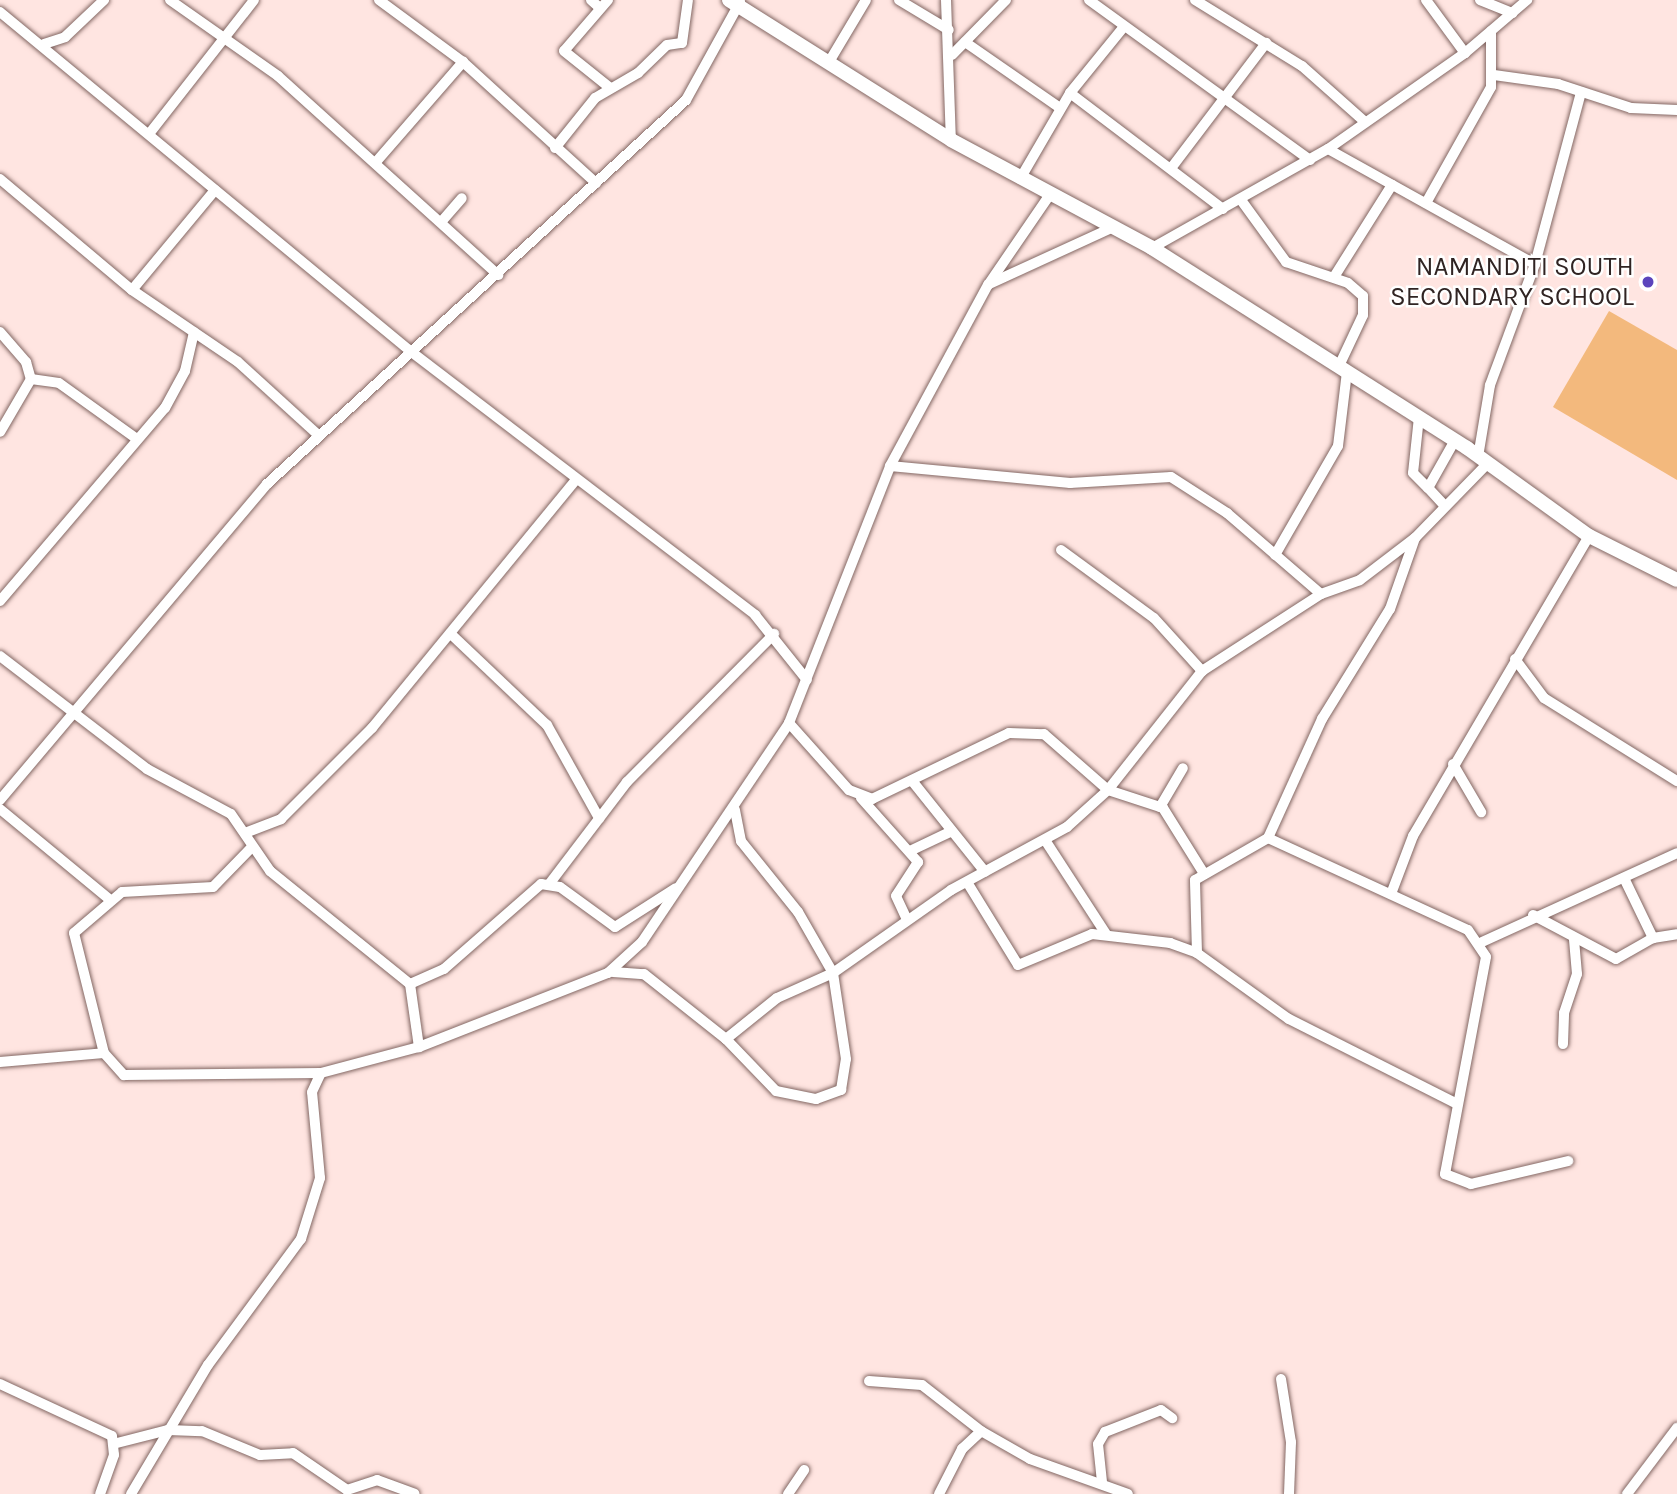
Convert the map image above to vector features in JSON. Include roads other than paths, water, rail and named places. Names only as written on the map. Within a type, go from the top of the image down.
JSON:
[{"type":"street","points":[[44,44],[65,37],[104,0]]},
{"type":"street","points":[[170,0],[225,37],[376,162],[498,275]]},
{"type":"street","points":[[149,134],[254,0]]},
{"type":"street","points":[[379,0],[463,62],[596,183]]},
{"type":"street","points":[[591,0],[604,4],[564,55],[609,87]]},
{"type":"street","points":[[555,148],[581,111],[609,87],[638,73],[667,46],[682,43],[688,0]]},
{"type":"street","points":[[829,62],[866,0]]},
{"type":"street","points":[[899,0],[949,30]]},
{"type":"street","points":[[946,0],[952,55],[951,140]]},
{"type":"street","points":[[952,55],[1006,0]]},
{"type":"street","points":[[1089,0],[1122,29],[1310,160]]},
{"type":"street","points":[[1195,0],[1266,43],[1365,122]]},
{"type":"street","points":[[1426,0],[1465,53]]},
{"type":"street","points":[[1480,0],[1513,13]]},
{"type":"street","points":[[1152,248],[1328,149],[1465,53],[1527,0]]},
{"type":"street","points":[[0,800],[225,530],[317,434],[409,350],[498,275],[686,100],[736,2],[951,140],[1109,229],[1152,248],[1455,440],[1589,536],[1677,580]]},
{"type":"street","points":[[0,12],[44,44],[409,350],[774,635],[807,680]]},
{"type":"street","points":[[1020,179],[1060,107],[1122,29]]},
{"type":"street","points":[[1426,203],[1494,75],[1492,31]]},
{"type":"street","points":[[965,41],[1060,107]]},
{"type":"street","points":[[1171,167],[1221,97],[1266,43]]},
{"type":"street","points":[[376,162],[463,62]]},
{"type":"street","points":[[1494,75],[1581,92],[1631,108],[1677,110]]},
{"type":"street","points":[[726,1039],[777,998],[833,973],[907,920],[967,882],[1045,840],[1108,790],[1202,671],[1321,594],[1360,580],[1415,538],[1483,461],[1490,385],[1535,264],[1581,92]]},
{"type":"street","points":[[1070,93],[1223,209]]},
{"type":"street","points":[[1328,149],[1535,264]]},
{"type":"street","points":[[0,179],[132,290],[194,332],[317,434]]},
{"type":"street","points":[[1334,277],[1392,185]]},
{"type":"street","points":[[132,290],[215,190]]},
{"type":"street","points":[[250,849],[213,887],[137,888],[108,898],[72,942],[104,1054],[124,1074],[321,1073],[419,1046],[608,973],[642,942],[735,809],[789,723],[890,466],[988,285],[1049,195]]},
{"type":"street","points":[[442,221],[462,198]]},
{"type":"street","points":[[1241,200],[1286,262],[1334,277],[1363,296],[1363,315],[1343,369],[1338,446],[1275,555]]},
{"type":"street","points":[[988,285],[1109,229]]},
{"type":"street","points":[[0,332],[26,362],[31,379],[0,432]]},
{"type":"street","points":[[0,601],[176,392],[194,332]]},
{"type":"street","points":[[31,379],[58,383],[137,439]]},
{"type":"street","points":[[1419,417],[1413,473],[1444,505]]},
{"type":"street","points":[[1428,488],[1455,440]]},
{"type":"street","points":[[890,466],[1070,483],[1171,477],[1275,555],[1321,594]]},
{"type":"street","points":[[245,833],[281,819],[300,802],[452,635],[576,480]]},
{"type":"street","points":[[1391,894],[1413,836],[1589,536]]},
{"type":"street","points":[[1197,953],[1192,891],[1203,872],[1268,838],[1310,741],[1390,609],[1415,538]]},
{"type":"street","points":[[1061,550],[1154,618],[1202,671]]},
{"type":"street","points":[[452,635],[547,725],[599,818]]},
{"type":"street","points":[[410,984],[444,969],[533,889],[550,883],[599,818],[663,743],[774,635]]},
{"type":"street","points":[[0,656],[75,710],[147,769],[231,814],[245,833],[250,849],[295,894],[410,984],[419,1046]]},
{"type":"street","points":[[1515,659],[1545,698],[1677,781]]},
{"type":"street","points":[[789,723],[912,850],[917,868],[896,895],[907,920]]},
{"type":"street","points":[[860,798],[884,796],[961,753],[1024,729],[1068,749],[1108,790],[1160,807],[1203,872]]},
{"type":"street","points":[[1453,764],[1481,812]]},
{"type":"street","points":[[1160,807],[1183,768]]},
{"type":"street","points":[[913,782],[985,872]]},
{"type":"street","points":[[0,809],[108,898]]},
{"type":"street","points":[[608,973],[644,974],[726,1039],[776,1091],[831,1097],[846,1075],[833,973],[797,912],[741,841],[735,809]]},
{"type":"street","points":[[912,850],[952,831]]},
{"type":"street","points":[[1268,838],[1391,894],[1482,942],[1486,957],[1443,1168],[1449,1180],[1494,1182],[1568,1161]]},
{"type":"street","points":[[1045,840],[1106,934]]},
{"type":"street","points":[[1482,942],[1533,915],[1677,853]]},
{"type":"street","points":[[1624,878],[1653,938]]},
{"type":"street","points":[[967,882],[1018,965],[1106,934],[1197,953],[1289,1019],[1457,1104]]},
{"type":"street","points":[[550,883],[615,928],[678,887]]},
{"type":"street","points":[[1533,915],[1616,959],[1653,938],[1677,934]]},
{"type":"street","points":[[1563,1044],[1564,1013],[1577,974],[1574,938]]},
{"type":"street","points":[[0,1062],[104,1054]]},
{"type":"street","points":[[131,1494],[168,1430],[301,1240],[320,1178],[312,1092],[321,1073]]},
{"type":"street","points":[[1281,1379],[1291,1443],[1289,1494]]},
{"type":"street","points":[[869,1381],[922,1385],[981,1431],[1037,1461],[1102,1482],[1128,1494]]},
{"type":"street","points":[[0,1384],[89,1422],[117,1443]]},
{"type":"street","points":[[1102,1482],[1098,1444],[1105,1432],[1161,1410],[1172,1418]]},
{"type":"street","points":[[1627,1494],[1677,1428]]},
{"type":"street","points":[[117,1443],[168,1430],[202,1431],[260,1455],[293,1453],[347,1490],[377,1480],[415,1494]]},
{"type":"street","points":[[939,1494],[962,1449],[981,1431]]},
{"type":"street","points":[[136,1438],[158,1447]]},
{"type":"street","points":[[100,1494],[117,1443]]},
{"type":"street","points":[[788,1494],[804,1471]]},
{"type":"place","name":"NAMANDITI SOUTH SECONDARY SCHOOL","points":[[1648,282]]}]
